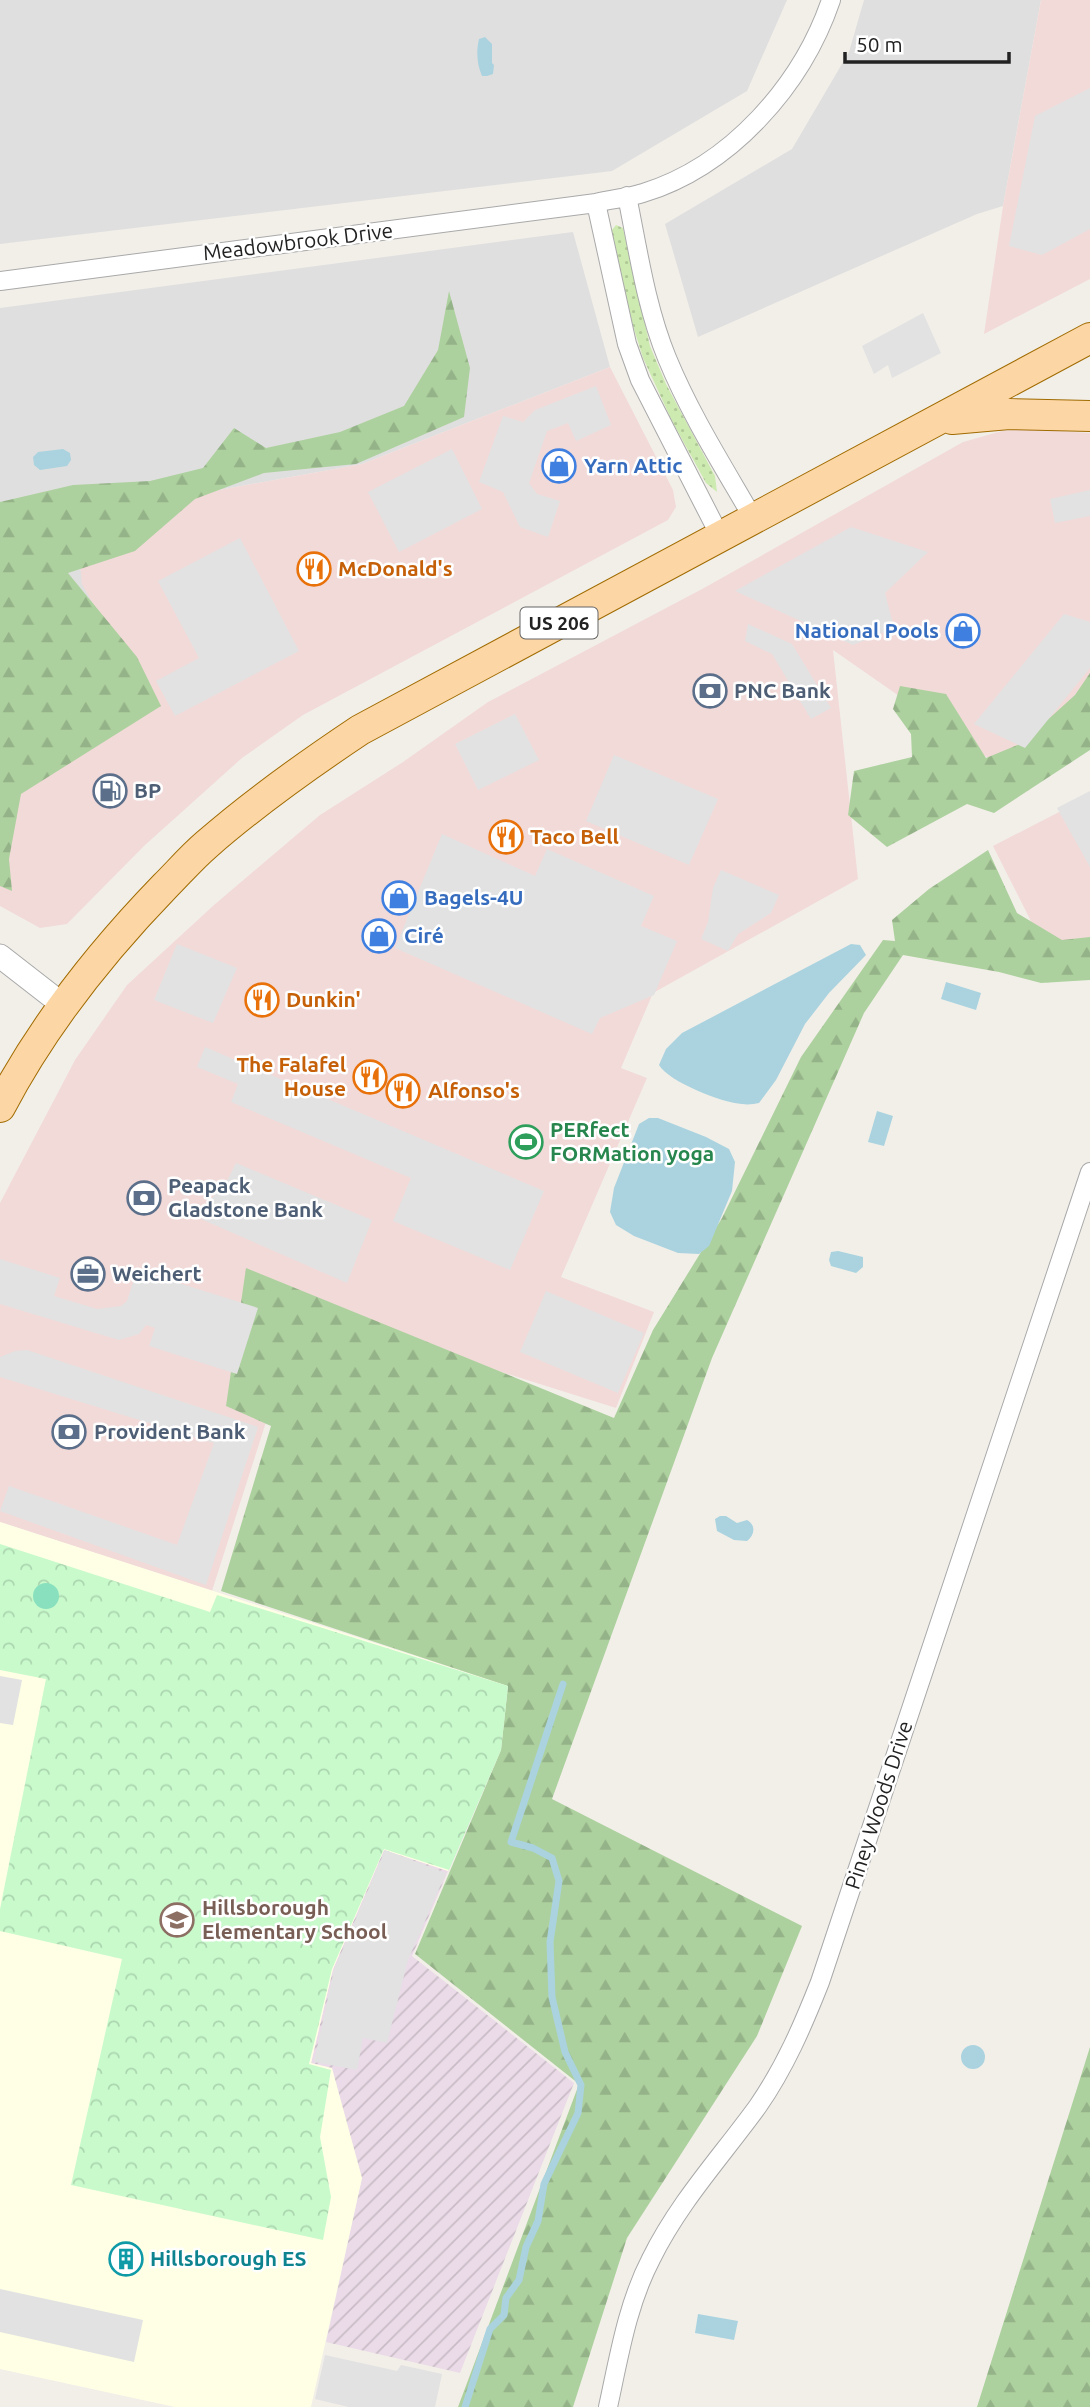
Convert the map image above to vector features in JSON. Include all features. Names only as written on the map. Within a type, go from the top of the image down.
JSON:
[{"type":"main road","name":"US 206","points":[[0,1107],[23,1065],[63,1005],[135,917],[204,846],[293,775],[360,730],[1090,338]]},
{"type":"main road","points":[[938,421],[1009,414],[1090,416]]},
{"type":"street","name":"Meadowbrook Drive","points":[[0,281],[596,203],[643,193],[689,172],[725,149],[754,124],[800,65],[817,36],[831,0]]},
{"type":"street","points":[[627,196],[647,290],[666,356],[687,402],[753,518]]},
{"type":"street","points":[[596,203],[627,344],[640,380],[720,536]]},
{"type":"street","points":[[0,956],[63,1005]]},
{"type":"street","name":"Piney Woods Drive","points":[[608,2407],[627,2319],[650,2260],[674,2217],[758,2105],[782,2067],[820,1982],[1090,1172]]},
{"type":"shaded area","points":[[0,0],[787,0],[747,91],[612,171],[0,244]]},
{"type":"shaded area","points":[[864,0],[1041,0],[1003,206],[977,214],[698,337],[665,224],[792,149],[849,52]]},
{"type":"shaded area","points":[[1041,0],[1090,0],[1090,279],[984,334],[1003,206]]},
{"type":"shaded area","points":[[1090,88],[1090,229],[1042,255],[1009,246],[1035,116]]},
{"type":"shaded area","points":[[573,232],[610,367],[362,464],[76,516],[148,705],[0,873],[0,308]]},
{"type":"shaded area","points":[[923,313],[941,353],[892,378],[888,365],[874,374],[862,346]]},
{"type":"shaded area","points":[[610,367],[673,490],[676,507],[668,520],[303,715],[242,758],[144,846],[67,924],[40,928],[0,906],[0,873],[12,790],[148,705],[82,584],[76,516],[362,464]]},
{"type":"shaded area","points":[[596,386],[611,425],[576,441],[568,423],[547,431],[529,483],[537,494],[560,501],[548,537],[520,527],[503,492],[479,482],[503,416],[523,422],[535,410]]},
{"type":"shaded area","points":[[1025,429],[1090,433],[1090,683],[1014,776],[833,650],[858,879],[653,993],[621,1068],[647,1078],[561,1277],[654,1312],[616,1408],[276,1301],[268,1416],[212,1591],[0,1522],[0,1203],[75,1060],[127,985],[214,905],[320,815],[403,762],[488,702],[704,588],[963,442],[1002,431]]},
{"type":"shaded area","points":[[452,449],[482,509],[399,552],[368,492]]},
{"type":"shaded area","points":[[1090,490],[1090,516],[1055,523],[1050,499]]},
{"type":"shaded area","points":[[851,527],[928,552],[885,593],[894,628],[853,645],[735,591]]},
{"type":"shaded area","points":[[240,538],[299,651],[175,716],[156,681],[199,658],[158,581]]},
{"type":"shaded area","points":[[1064,614],[1090,622],[1090,668],[1025,748],[974,724]]},
{"type":"shaded area","points":[[748,624],[792,644],[831,708],[811,719],[772,654],[745,641]]},
{"type":"shaded area","points":[[515,714],[539,760],[478,790],[455,744]]},
{"type":"shaded area","points":[[614,755],[718,799],[689,865],[586,821]]},
{"type":"shaded area","points":[[1090,791],[1090,867],[1057,808]]},
{"type":"shaded area","points":[[1090,796],[1090,951],[1040,939],[993,846]]},
{"type":"shaded area","points":[[442,834],[535,876],[547,849],[654,896],[641,926],[677,941],[654,995],[600,1018],[592,1034],[395,948]]},
{"type":"shaded area","points":[[721,870],[779,895],[771,913],[738,934],[728,951],[701,939],[708,922],[713,888]]},
{"type":"shaded area","points":[[177,944],[237,968],[213,1023],[154,1000]]},
{"type":"shaded area","points":[[205,1047],[544,1191],[510,1270],[393,1221],[411,1178],[231,1102],[238,1084],[197,1067]]},
{"type":"shaded area","points":[[236,1163],[372,1220],[347,1283],[201,1219],[208,1203],[228,1179]]},
{"type":"shaded area","points":[[0,1259],[60,1278],[54,1296],[97,1309],[121,1306],[127,1301],[137,1270],[258,1308],[237,1374],[149,1346],[155,1328],[146,1325],[139,1334],[119,1340],[0,1304]]},
{"type":"shaded area","points":[[546,1291],[644,1333],[618,1393],[520,1352]]},
{"type":"shaded area","points":[[27,1350],[258,1427],[206,1585],[0,1511],[9,1486],[177,1545],[214,1443],[0,1377],[0,1357]]},
{"type":"shaded area","name":"Hillsborough Elementary School","points":[[0,1522],[508,1686],[448,1871],[384,1850],[333,1969],[311,2063],[332,2068],[362,2178],[311,2407],[175,2407],[0,2369]]},
{"type":"shaded area","points":[[0,1676],[22,1680],[13,1725],[0,1723]]},
{"type":"shaded area","points":[[384,1849],[448,1871],[412,1956],[574,2083],[460,2373],[326,2342],[362,2178],[311,2063],[333,1969]]},
{"type":"shaded area","points":[[385,1850],[446,1873],[408,1960],[387,2043],[363,2038],[357,2070],[314,2062],[334,1970]]},
{"type":"shaded area","points":[[0,2289],[143,2320],[134,2362],[0,2332]]},
{"type":"shaded area","points":[[325,2355],[397,2371],[401,2365],[442,2374],[435,2407],[349,2407],[315,2399]]},
{"type":"green space","points":[[616,225],[623,228],[650,346],[666,384],[715,476],[717,492],[706,483],[672,421],[643,358],[612,234]]},
{"type":"green space","points":[[449,291],[470,368],[464,417],[356,464],[264,473],[195,499],[135,551],[68,573],[137,657],[161,706],[21,794],[9,859],[12,891],[0,886],[0,502],[73,485],[150,481],[203,468],[234,428],[266,448],[340,432],[404,406],[438,350]]},
{"type":"green space","points":[[1090,673],[1090,750],[994,813],[967,804],[887,847],[848,815],[854,771],[912,757],[911,734],[893,709],[900,686],[946,694],[986,758],[1022,743],[1075,695]]},
{"type":"green space","points":[[988,850],[1017,913],[1062,940],[1090,937],[1090,980],[1041,983],[999,972],[903,955],[864,1013],[712,1358],[552,1799],[802,1926],[757,2036],[627,2238],[573,2407],[458,2407],[579,2084],[415,1954],[501,1750],[508,1686],[221,1591],[271,1426],[226,1406],[246,1268],[614,1418],[653,1330],[722,1218],[801,1057],[883,940],[895,941],[892,920],[929,889]]},
{"type":"green space","name":"Hillsborough Elementary School","points":[[0,1544],[210,1612],[217,1595],[508,1686],[501,1750],[449,1870],[384,1849],[332,1969],[309,2064],[331,2070],[320,2137],[331,2197],[323,2240],[71,2185],[122,1959],[0,1931],[0,1909],[46,1679],[0,1670]]},
{"type":"green space","points":[[46,1583],[55,1587],[59,1596],[55,1605],[46,1609],[37,1605],[33,1596],[37,1587]]},
{"type":"green space","points":[[1090,2047],[1090,2407],[977,2407]]},
{"type":"water","points":[[485,37],[492,44],[494,65],[493,74],[482,76],[477,48],[479,39]]},
{"type":"water","points":[[63,449],[70,453],[71,460],[67,466],[40,470],[34,465],[33,457],[38,452]]},
{"type":"water","points":[[851,944],[860,945],[866,955],[829,993],[805,1024],[776,1080],[759,1103],[733,1103],[710,1096],[685,1085],[659,1065],[666,1049],[682,1033]]},
{"type":"water","points":[[946,982],[981,993],[976,1010],[941,999]]},
{"type":"water","points":[[877,1111],[893,1116],[884,1146],[868,1142]]},
{"type":"water","points":[[649,1118],[658,1118],[706,1137],[729,1149],[735,1162],[732,1191],[709,1246],[699,1254],[678,1253],[634,1236],[616,1225],[610,1212],[614,1188],[639,1124]]},
{"type":"water","points":[[831,1252],[863,1257],[863,1267],[856,1273],[831,1266]]},
{"type":"water","points":[[726,1516],[737,1523],[747,1520],[753,1527],[752,1536],[747,1541],[734,1540],[717,1531],[715,1519]]},
{"type":"water","points":[[973,2045],[984,2052],[985,2057],[978,2068],[973,2069],[962,2062],[961,2057],[968,2046]]},
{"type":"water","points":[[698,2314],[738,2321],[734,2340],[695,2333]]},
{"type":"waterway","points":[[465,2407],[490,2329],[504,2315],[506,2298],[519,2280],[526,2247],[538,2221],[544,2184],[578,2113],[581,2085],[565,2052],[552,1997],[550,1942],[559,1881],[552,1858],[533,1848],[511,1842],[563,1684]]},
{"type":"place","name":"Yarn Attic","points":[[559,466]]},
{"type":"place","name":"McDonald's","points":[[314,569]]},
{"type":"place","name":"National Pools","points":[[963,631]]},
{"type":"place","name":"PNC Bank","points":[[710,691]]},
{"type":"place","name":"BP","points":[[110,791]]},
{"type":"place","name":"Taco Bell","points":[[506,837]]},
{"type":"place","name":"Bagels-4U","points":[[399,898]]},
{"type":"place","name":"Ciré","points":[[379,936]]},
{"type":"place","name":"Dunkin'","points":[[262,1000]]},
{"type":"place","name":"The Falafel House","points":[[370,1077]]},
{"type":"place","name":"Alfonso's","points":[[403,1091]]},
{"type":"place","name":"PERfect FORMation yoga","points":[[526,1142]]},
{"type":"place","name":"Peapack Gladstone Bank","points":[[144,1198]]},
{"type":"place","name":"Weichert","points":[[88,1274]]},
{"type":"place","name":"Provident Bank","points":[[69,1432]]},
{"type":"place","name":"Hillsborough Elementary School","points":[[177,1920]]},
{"type":"place","name":"Hillsborough ES","points":[[126,2259]]}]
